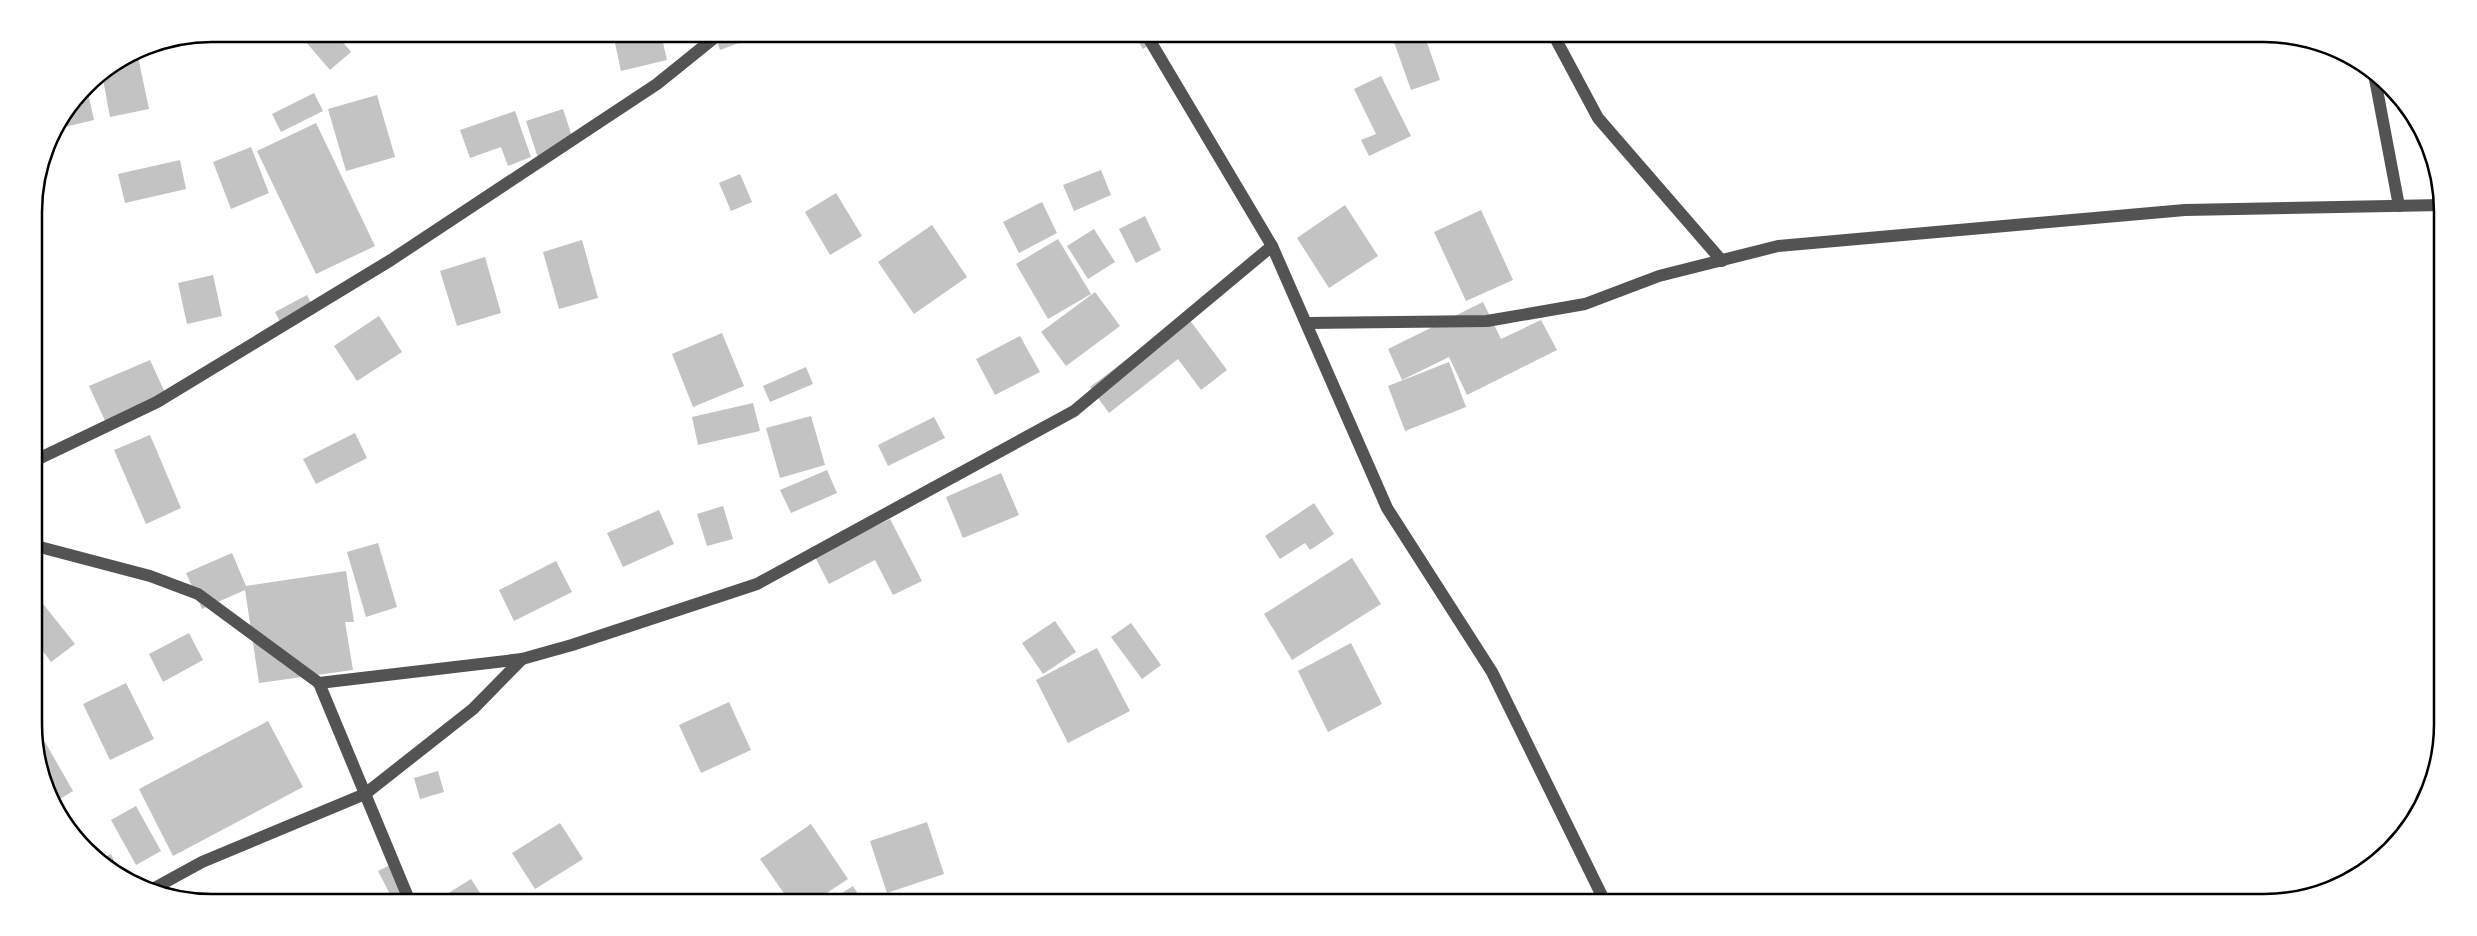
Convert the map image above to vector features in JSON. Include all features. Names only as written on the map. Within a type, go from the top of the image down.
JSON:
[{"type":"street","points":[[1557,42],[1598,118],[1722,261]]},
{"type":"street","points":[[43,457],[157,402],[391,260],[657,84],[708,43]]},
{"type":"street","points":[[1151,43],[1272,246],[1387,508],[1492,672],[1601,893]]},
{"type":"street","points":[[2376,85],[2399,206]]},
{"type":"street","points":[[1307,323],[1487,320],[1585,304],[1659,276],[1778,246],[2185,210],[2434,206]]},
{"type":"street","points":[[319,683],[522,659],[572,645],[757,584],[1074,411],[1272,246]]},
{"type":"street","points":[[42,548],[150,576],[198,594],[319,683],[407,894]]},
{"type":"street","points":[[160,885],[202,862],[365,794],[473,709],[522,659]]},
{"type":"building","points":[[1394,42],[1427,42],[1440,80],[1411,90]]},
{"type":"building","points":[[307,43],[343,43],[351,52],[330,70]]},
{"type":"building","points":[[615,43],[663,43],[667,60],[621,71]]},
{"type":"building","points":[[717,43],[740,43],[720,50]]},
{"type":"building","points":[[1139,43],[1154,43],[1143,49]]},
{"type":"building","points":[[139,60],[149,109],[110,117],[104,82],[118,71]]},
{"type":"building","points":[[1381,76],[1411,136],[1369,156],[1361,140],[1376,134],[1354,89]]},
{"type":"building","points":[[314,93],[323,111],[281,132],[272,114]]},
{"type":"building","points":[[377,95],[395,157],[346,171],[328,109]]},
{"type":"building","points":[[89,96],[94,120],[66,127]]},
{"type":"building","points":[[563,109],[575,146],[538,158],[526,121]]},
{"type":"building","points":[[515,111],[531,157],[508,166],[501,147],[470,158],[460,130]]},
{"type":"building","points":[[316,123],[375,246],[316,274],[257,151]]},
{"type":"building","points":[[251,147],[269,193],[231,209],[213,162]]},
{"type":"building","points":[[180,160],[186,189],[125,203],[118,174]]},
{"type":"building","points":[[1101,170],[1111,195],[1074,211],[1063,185]]},
{"type":"building","points":[[740,174],[752,202],[731,211],[719,183]]},
{"type":"building","points":[[836,193],[862,236],[830,255],[805,212]]},
{"type":"building","points":[[1042,202],[1057,233],[1019,253],[1003,222]]},
{"type":"building","points":[[1345,205],[1378,256],[1329,288],[1297,238]]},
{"type":"building","points":[[1481,210],[1513,280],[1466,301],[1434,232]]},
{"type":"building","points":[[1145,216],[1161,250],[1136,263],[1119,229]]},
{"type":"building","points":[[932,225],[967,277],[914,314],[878,262]]},
{"type":"building","points":[[1094,229],[1115,262],[1088,279],[1067,246]]},
{"type":"building","points":[[1058,239],[1091,294],[1048,319],[1016,264]]},
{"type":"building","points":[[582,240],[598,298],[559,309],[543,252]]},
{"type":"building","points":[[485,257],[501,313],[457,326],[440,271]]},
{"type":"building","points":[[213,275],[222,316],[187,324],[178,283]]},
{"type":"building","points":[[1095,292],[1120,326],[1066,366],[1041,332]]},
{"type":"building","points":[[307,295],[316,313],[284,329],[275,312]]},
{"type":"building","points":[[1483,302],[1501,339],[1541,320],[1557,350],[1467,395],[1449,357],[1402,380],[1388,349]]},
{"type":"building","points":[[1186,315],[1227,370],[1201,390],[1178,359],[1109,413],[1090,387]]},
{"type":"building","points":[[379,316],[402,352],[357,381],[334,346]]},
{"type":"building","points":[[722,333],[744,386],[693,407],[672,354]]},
{"type":"building","points":[[1020,336],[1040,372],[995,395],[976,359]]},
{"type":"building","points":[[150,360],[167,397],[106,423],[89,386]]},
{"type":"building","points":[[1449,362],[1466,407],[1405,431],[1388,386]]},
{"type":"building","points":[[806,367],[813,384],[770,402],[763,386]]},
{"type":"building","points":[[753,403],[760,431],[698,445],[692,417]]},
{"type":"building","points":[[811,416],[825,465],[780,478],[766,428]]},
{"type":"building","points":[[934,417],[945,438],[888,466],[878,445]]},
{"type":"building","points":[[355,433],[367,458],[316,484],[303,459]]},
{"type":"building","points":[[150,435],[181,508],[146,524],[114,450]]},
{"type":"building","points":[[827,470],[837,493],[791,513],[780,490]]},
{"type":"building","points":[[1001,473],[1019,515],[963,538],[946,497]]},
{"type":"building","points":[[1314,503],[1334,534],[1310,550],[1305,543],[1280,559],[1265,536]]},
{"type":"building","points":[[723,506],[733,539],[707,546],[697,514]]},
{"type":"building","points":[[659,510],[674,544],[623,567],[607,533]]},
{"type":"building","points":[[890,519],[922,581],[893,595],[875,560],[829,584],[815,557]]},
{"type":"building","points":[[378,543],[397,607],[366,617],[347,552]]},
{"type":"building","points":[[232,553],[246,586],[346,571],[354,622],[345,622],[353,670],[259,683],[245,590],[202,609],[186,573]]},
{"type":"building","points":[[1352,558],[1381,604],[1292,660],[1264,614]]},
{"type":"building","points":[[556,561],[572,592],[514,621],[499,590]]},
{"type":"building","points":[[42,603],[75,644],[51,662],[42,650]]},
{"type":"building","points":[[1055,621],[1076,652],[1043,674],[1022,643]]},
{"type":"building","points":[[1131,623],[1161,665],[1142,679],[1111,637]]},
{"type":"building","points":[[189,633],[203,660],[163,682],[149,654]]},
{"type":"building","points":[[1351,643],[1382,704],[1328,732],[1298,671]]},
{"type":"building","points":[[1097,648],[1130,711],[1068,743],[1036,680]]},
{"type":"building","points":[[126,683],[154,739],[110,760],[83,704]]},
{"type":"building","points":[[729,702],[751,750],[701,773],[679,725]]},
{"type":"building","points":[[268,721],[303,787],[173,856],[139,789]]},
{"type":"building","points":[[45,742],[73,791],[60,799],[52,778]]},
{"type":"building","points":[[438,771],[444,792],[420,799],[414,778]]},
{"type":"building","points":[[136,806],[161,851],[136,865],[111,820]]},
{"type":"building","points":[[927,822],[944,874],[887,893],[870,841]]},
{"type":"building","points":[[560,823],[583,859],[535,889],[512,853]]},
{"type":"building","points":[[811,824],[848,879],[826,894],[784,894],[760,859]]},
{"type":"building","points":[[111,854],[116,863],[107,856]]},
{"type":"building","points":[[394,863],[410,894],[390,894],[378,871]]},
{"type":"building","points":[[471,879],[481,894],[447,894]]},
{"type":"building","points":[[853,886],[858,894],[841,894]]}]
